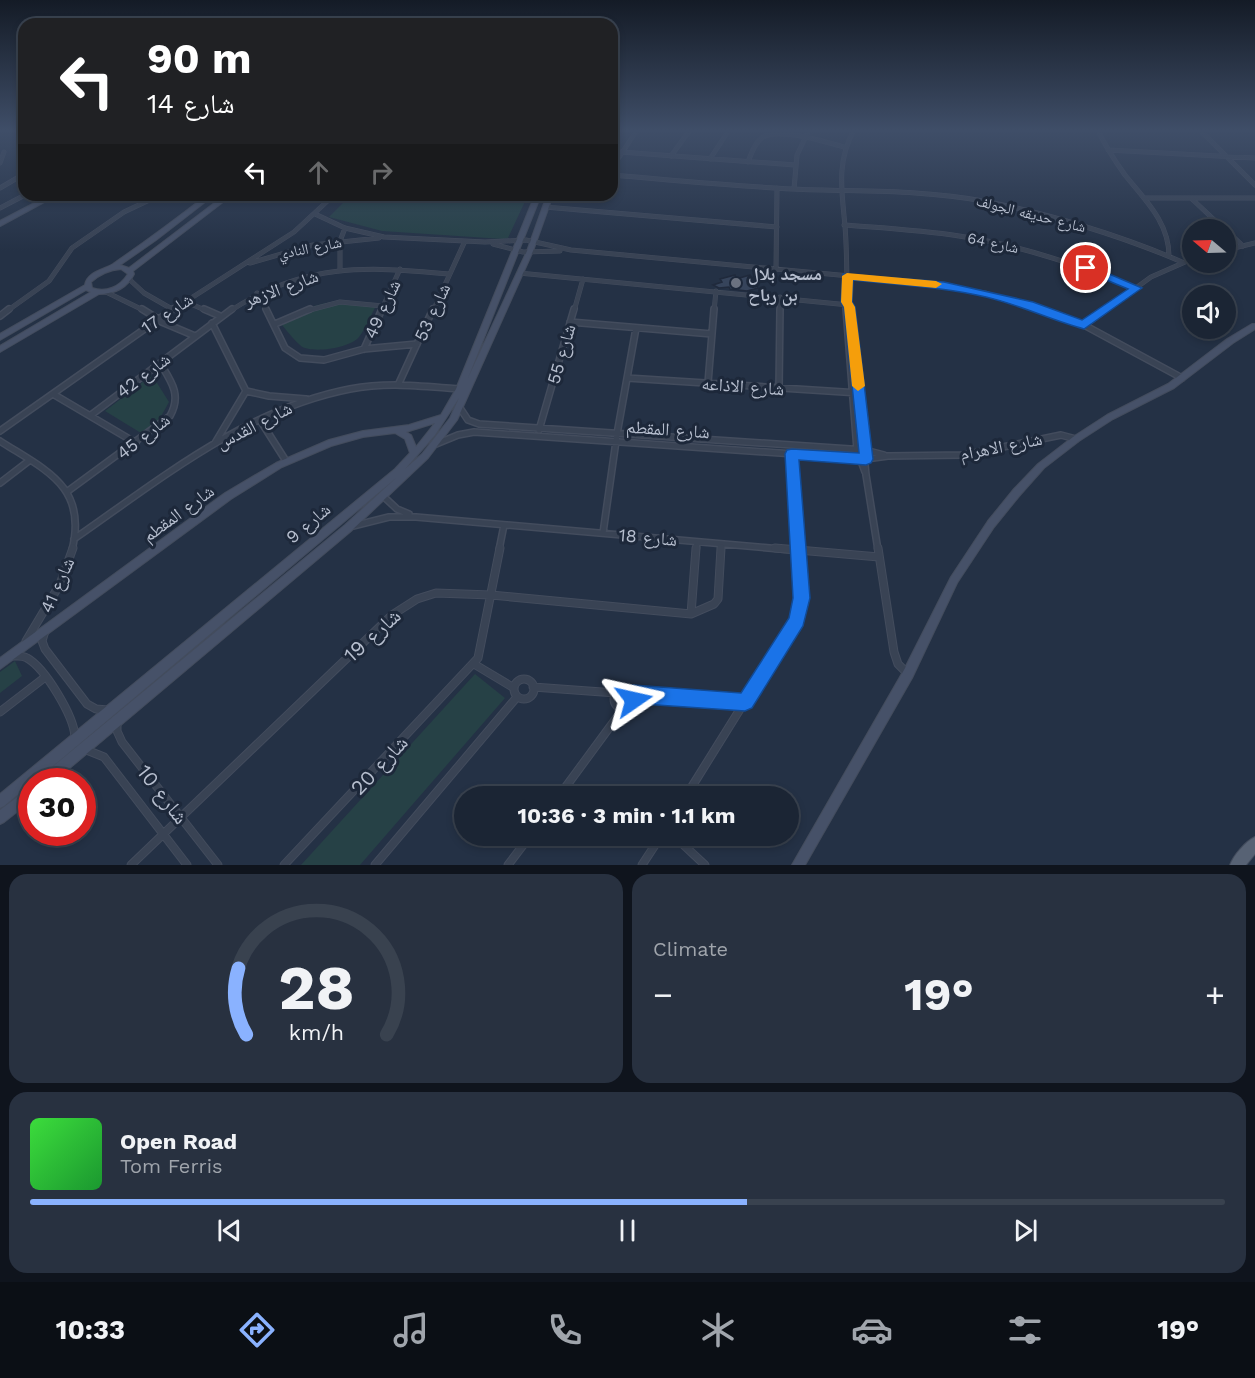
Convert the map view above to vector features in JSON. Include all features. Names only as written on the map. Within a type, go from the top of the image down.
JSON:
[{"type":"main road","points":[[0,219],[39,201]]},
{"type":"main road","points":[[0,224],[41,201]]},
{"type":"main road","points":[[0,337],[88,286],[95,274],[111,268],[204,201]]},
{"type":"main road","points":[[0,349],[101,292],[120,287],[129,275],[222,201]]},
{"type":"main road","name":"شارع 9","points":[[0,802],[391,477],[414,454],[444,416],[460,389],[535,201]]},
{"type":"main road","name":"شارع 9","points":[[60,768],[348,528],[434,446],[460,408],[531,247],[548,201]]},
{"type":"main road","points":[[531,209],[536,213],[544,210]]},
{"type":"main road","points":[[111,268],[122,267],[129,275]]},
{"type":"main road","points":[[88,286],[101,292]]},
{"type":"main road","points":[[798,865],[908,674],[954,580],[991,524],[1041,466],[1076,439],[1101,422],[1158,394],[1255,326]]},
{"type":"main road","name":"شارع المقطم","points":[[0,664],[228,496],[286,461],[346,438],[421,425],[444,416]]},
{"type":"main road","points":[[396,430],[408,437],[414,454]]},
{"type":"main road","points":[[0,818],[18,803]]},
{"type":"main road","points":[[1237,865],[1255,844]]},
{"type":"street","points":[[794,189],[795,170]]},
{"type":"street","points":[[840,170],[847,304],[856,393],[866,459],[866,476],[895,658],[908,674]]},
{"type":"street","points":[[1123,170],[1160,219],[1167,232],[1170,244],[1169,256]]},
{"type":"street","points":[[1239,170],[1255,185]]},
{"type":"street","points":[[618,175],[777,188],[840,190]]},
{"type":"street","points":[[0,188],[18,178]]},
{"type":"street","points":[[776,270],[777,188]]},
{"type":"street","name":"شارع حديقه الجولف","points":[[840,190],[951,196],[1015,208],[1102,232],[1182,262]]},
{"type":"street","points":[[1144,198],[1255,198]]},
{"type":"street","points":[[0,208],[18,199]]},
{"type":"street","points":[[1192,199],[1213,219]]},
{"type":"street","points":[[0,316],[49,281],[72,248],[124,212],[147,201]]},
{"type":"street","name":"شارع 17","points":[[0,431],[172,309],[283,240],[328,201]]},
{"type":"street","points":[[544,210],[777,227]]},
{"type":"street","name":"شارع النادي","points":[[315,214],[345,228],[384,237]]},
{"type":"street","name":"شارع 64","points":[[844,225],[940,233],[1004,244],[1069,262],[1136,288]]},
{"type":"street","points":[[340,270],[340,241],[345,228]]},
{"type":"street","name":"شارع النادي","points":[[237,267],[298,249],[340,241],[384,237],[485,242],[531,247]]},
{"type":"street","points":[[1236,240],[1243,246]]},
{"type":"street","name":"شارع 53","points":[[399,383],[465,241]]},
{"type":"street","name":"شارع النادي","points":[[485,242],[531,247]]},
{"type":"street","points":[[1236,248],[1255,243]]},
{"type":"street","points":[[531,247],[944,285],[985,293],[1029,305],[1084,325],[1182,378]]},
{"type":"street","points":[[531,247],[571,250]]},
{"type":"street","points":[[1084,325],[1158,273],[1182,262]]},
{"type":"street","name":"شارع الازهر","points":[[195,336],[220,316],[257,293],[300,278],[340,270],[400,269],[449,274]]},
{"type":"street","name":"شارع 49","points":[[364,349],[400,269]]},
{"type":"street","points":[[519,273],[847,304]]},
{"type":"street","points":[[129,275],[144,293],[172,309]]},
{"type":"street","name":"شارع 55","points":[[537,437],[582,279]]},
{"type":"street","points":[[708,383],[716,291]]},
{"type":"street","points":[[101,292],[137,306],[158,319],[195,336]]},
{"type":"street","name":"شارع 49","points":[[257,293],[275,324],[285,348],[300,358],[324,360],[364,349],[417,344]]},
{"type":"street","points":[[779,388],[780,297]]},
{"type":"street","points":[[275,324],[317,305],[336,301],[356,300],[383,306]]},
{"type":"street","points":[[184,302],[220,316]]},
{"type":"street","points":[[570,322],[712,334]]},
{"type":"street","points":[[212,323],[246,391]]},
{"type":"street","points":[[603,533],[615,442],[636,328]]},
{"type":"street","name":"شارع 42","points":[[91,415],[195,336]]},
{"type":"street","name":"شارع 45","points":[[68,491],[164,422],[177,404],[177,393],[160,363]]},
{"type":"street","name":"شارع الاذاعه","points":[[627,378],[856,393]]},
{"type":"street","name":"شارع القدس","points":[[75,539],[214,444],[308,399],[349,389],[399,383],[429,383],[460,389]]},
{"type":"street","points":[[246,391],[308,399]]},
{"type":"street","points":[[214,444],[246,391]]},
{"type":"street","points":[[856,393],[857,450],[866,476]]},
{"type":"street","points":[[52,394],[136,443]]},
{"type":"street","name":"شارع المقطم","points":[[460,408],[464,417],[473,423],[865,450]]},
{"type":"street","points":[[260,420],[286,461]]},
{"type":"street","name":"شارع المقطم","points":[[434,446],[449,437],[466,433],[866,459]]},
{"type":"street","name":"شارع الاهرام","points":[[866,459],[888,456],[964,455],[1056,435],[1076,439]]},
{"type":"street","points":[[0,441],[57,478],[68,491]]},
{"type":"street","points":[[692,786],[800,613],[802,598],[800,550],[791,446]]},
{"type":"street","name":"شارع الاهرام","points":[[865,450],[888,456]]},
{"type":"street","points":[[0,483],[30,460]]},
{"type":"street","name":"شارع 41","points":[[15,653],[52,602],[63,580],[75,539],[73,505],[68,491]]},
{"type":"street","name":"شارع 18","points":[[383,496],[398,509],[416,517]]},
{"type":"street","name":"شارع 18","points":[[348,528],[389,517],[416,517],[879,557]]},
{"type":"street","name":"شارع 20","points":[[284,865],[474,664],[481,651],[504,525]]},
{"type":"street","points":[[697,542],[691,614],[714,604],[718,599],[722,544]]},
{"type":"street","name":"شارع 19","points":[[131,865],[400,609],[417,598],[436,593],[491,595],[691,614]]},
{"type":"street","points":[[45,631],[42,641],[45,649],[87,704],[96,709],[110,710]]},
{"type":"street","points":[[15,653],[29,658],[74,720],[75,740]]},
{"type":"street","points":[[474,664],[514,688],[517,697]]},
{"type":"street","points":[[0,712],[44,678]]},
{"type":"street","points":[[514,688],[523,679],[530,681],[533,687],[529,697],[524,699],[517,697]]},
{"type":"street","points":[[533,687],[615,693],[623,688],[633,694],[745,702]]},
{"type":"street","points":[[615,693],[616,705],[623,709]]},
{"type":"street","points":[[566,786],[623,709],[631,706],[634,700],[633,694]]},
{"type":"street","points":[[380,863],[517,697]]},
{"type":"street","name":"شارع 10","points":[[117,719],[117,731],[122,742],[218,865]]},
{"type":"street","name":"شارع 10","points":[[82,749],[104,757],[187,865]]},
{"type":"street","points":[[508,865],[522,846]]},
{"type":"street","points":[[642,865],[654,846]]},
{"type":"street","points":[[685,846],[705,865]]},
{"type":"green space","points":[[345,201],[525,201],[508,238],[503,239],[382,231],[329,217]]},
{"type":"green space","points":[[354,301],[377,304],[359,337],[340,347],[322,350],[306,348],[298,344],[282,325],[285,318],[310,307]]},
{"type":"green space","points":[[152,375],[169,402],[159,420],[141,433],[105,411]]},
{"type":"green space","points":[[15,661],[22,676],[0,693],[0,672]]},
{"type":"green space","points":[[475,674],[505,698],[360,865],[301,865]]},
{"type":"building","name":"مسجد بلال بن رباح","points":[[735,275],[736,279],[750,275],[758,288],[747,291],[729,287],[719,288],[713,285],[722,282],[720,279]]},
{"type":"slow traffic","points":[[858,386],[850,307],[847,302],[847,276],[936,284]]},
{"type":"place","name":"مسجد بلال بن رباح","points":[[736,283]]},
{"type":"route","points":[[634,700],[633,694],[745,702],[797,621],[802,598],[792,454],[866,459],[850,307],[847,302],[847,276],[944,285],[985,293],[1029,305],[1084,325],[1136,288],[1086,268]]}]
